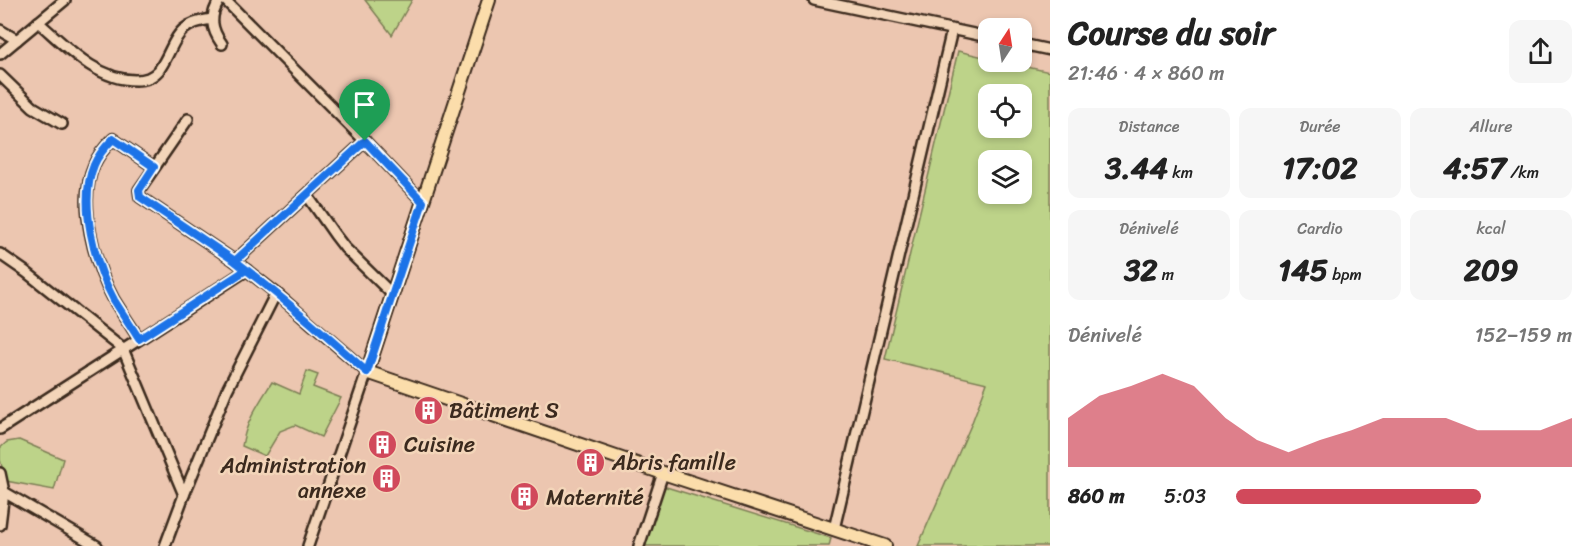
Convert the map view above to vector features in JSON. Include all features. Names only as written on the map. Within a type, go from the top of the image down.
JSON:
[{"type":"main road","points":[[489,0],[367,372],[885,546]]},
{"type":"street","points":[[0,54],[65,0]]},
{"type":"street","points":[[220,0],[212,19],[214,33],[222,44]]},
{"type":"street","points":[[225,0],[423,202]]},
{"type":"street","points":[[814,0],[978,35]]},
{"type":"street","points":[[38,22],[88,64],[116,77],[145,80],[159,69],[174,40],[185,28],[198,21],[212,19]]},
{"type":"street","points":[[0,30],[17,40]]},
{"type":"street","points":[[834,529],[952,30]]},
{"type":"street","points":[[1032,46],[1050,50]]},
{"type":"street","points":[[0,75],[33,107],[62,124]]},
{"type":"street","points":[[188,119],[139,190],[140,197],[235,261],[276,293],[367,372],[308,546]]},
{"type":"street","points":[[139,339],[114,299],[103,274],[93,243],[87,205],[88,185],[97,158],[113,139],[154,167]]},
{"type":"street","points":[[235,261],[365,141]]},
{"type":"street","points":[[307,195],[345,248],[393,295]]},
{"type":"street","points":[[0,254],[26,272],[123,350],[184,495]]},
{"type":"street","points":[[0,429],[246,270]]},
{"type":"street","points":[[165,546],[227,390],[276,293]]},
{"type":"street","points":[[0,473],[4,492],[0,525]]},
{"type":"street","points":[[639,546],[663,473]]},
{"type":"street","points":[[4,492],[97,546]]},
{"type":"green space","points":[[365,0],[412,0],[392,35]]},
{"type":"green space","points":[[958,51],[978,56],[978,72],[1032,72],[1032,68],[1050,72],[1050,546],[918,546],[987,383],[885,359]]},
{"type":"green space","points":[[307,371],[318,375],[313,387],[341,398],[321,437],[295,425],[280,431],[265,456],[242,446],[250,420],[272,382],[299,394]]},
{"type":"green space","points":[[19,440],[63,459],[54,490],[6,481],[0,460],[0,448],[7,442]]},
{"type":"green space","points":[[663,486],[831,538],[829,546],[644,546]]},
{"type":"place","name":"Bâtiment S","points":[[428,410]]},
{"type":"place","name":"Cuisine","points":[[383,444]]},
{"type":"place","name":"Abris famille","points":[[591,462]]},
{"type":"place","name":"Administration annexe","points":[[387,478]]},
{"type":"place","name":"Maternité","points":[[525,497]]},
{"type":"route","points":[[365,141],[235,261],[246,270],[139,339],[114,299],[103,274],[93,243],[87,205],[88,185],[93,167],[97,158],[113,139],[154,167],[139,190],[140,197],[235,261],[276,293],[367,372],[423,202],[365,141]]}]
